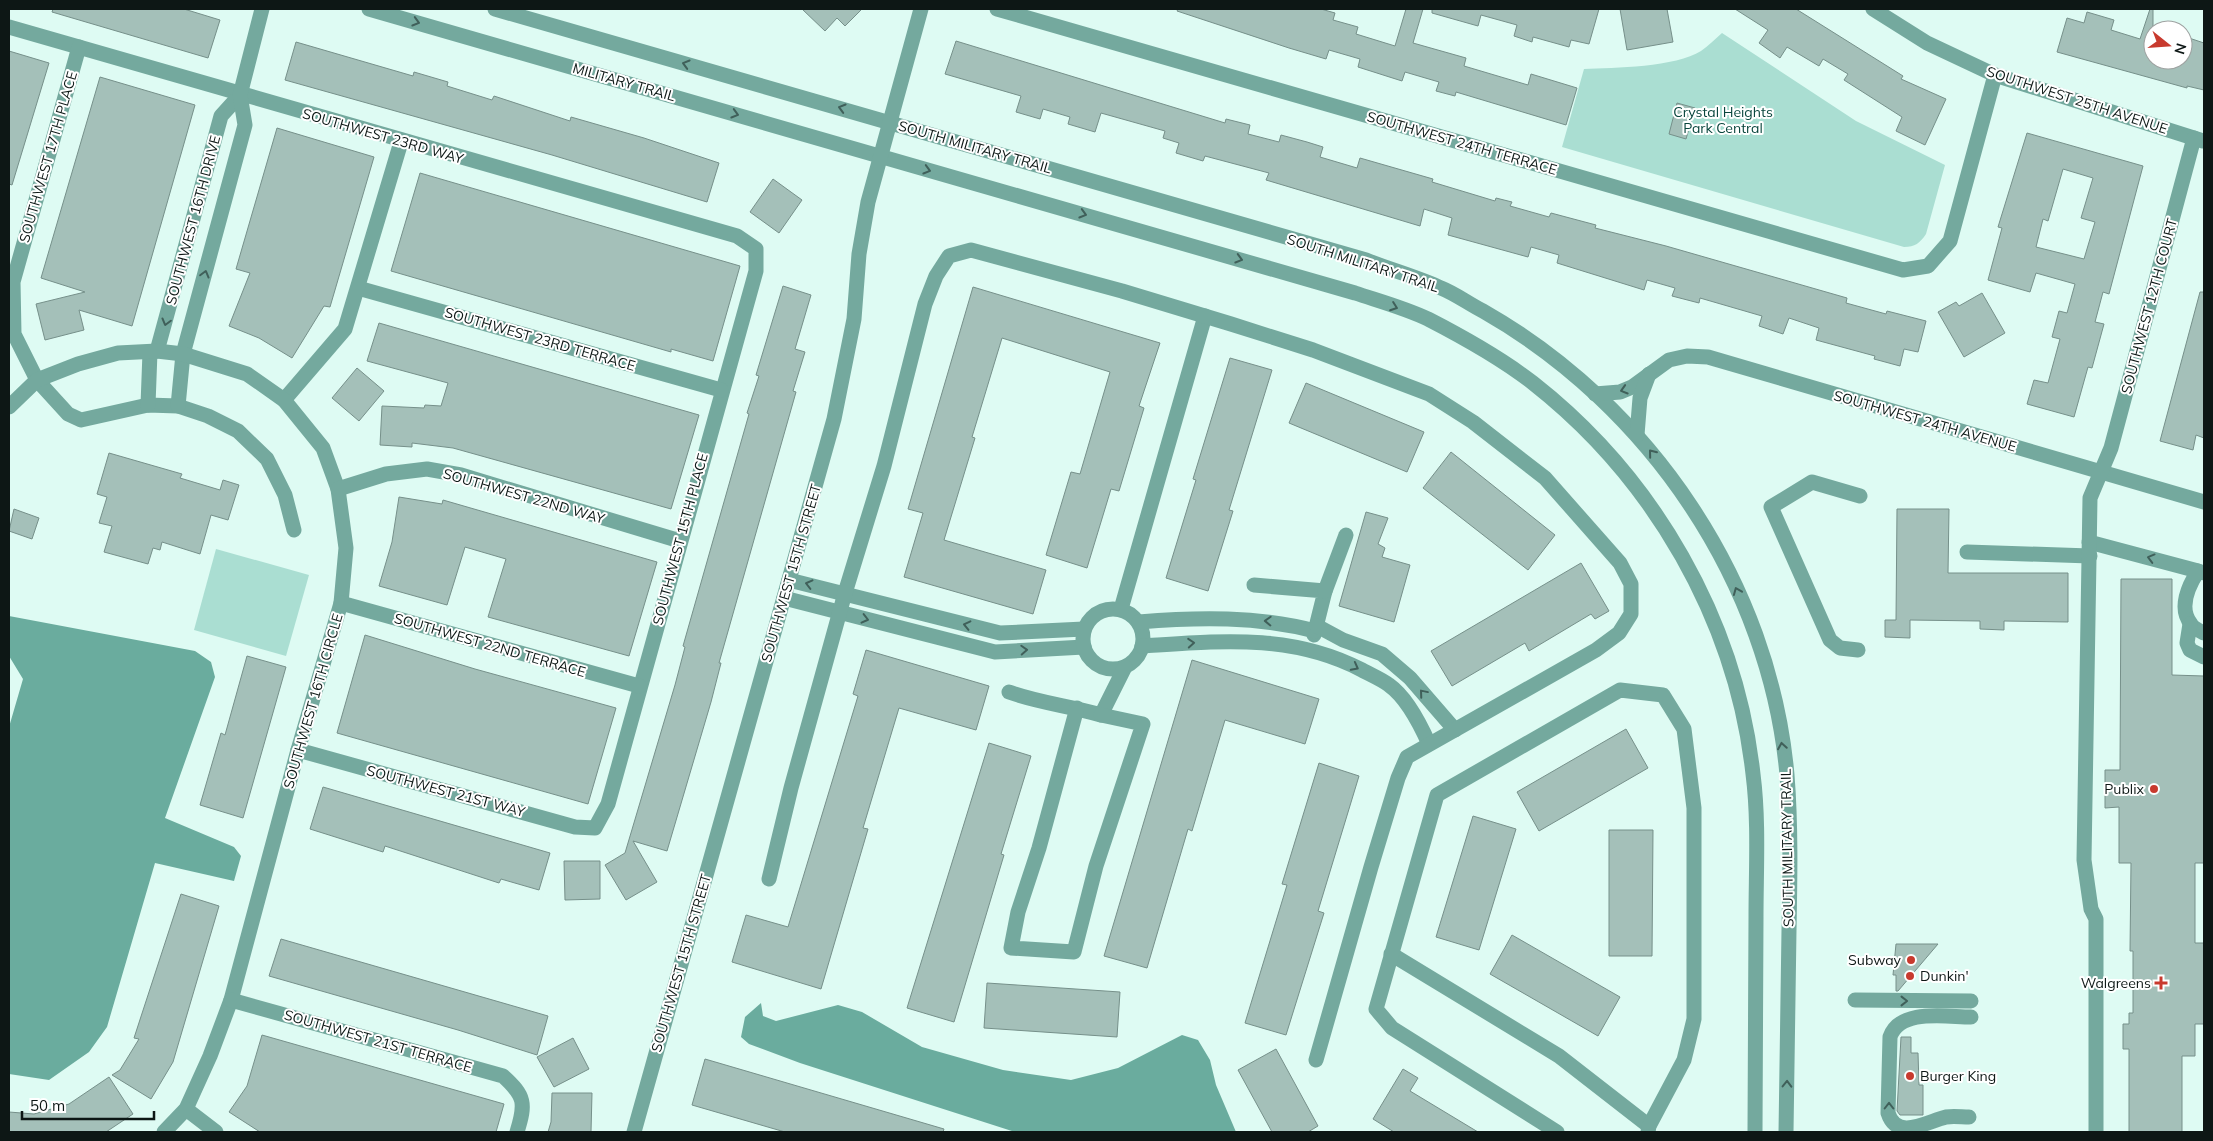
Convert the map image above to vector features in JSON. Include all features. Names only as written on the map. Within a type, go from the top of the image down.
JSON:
[{"type":"street","name":"SOUTHWEST 16TH DRIVE","points":[[178,406],[183,354],[245,125],[240,94],[262,9]]},
{"type":"street","name":"MILITARY TRAIL","points":[[369,9],[880,156]]},
{"type":"street","points":[[495,9],[889,122]]},
{"type":"street","name":"SOUTHWEST 15TH STREET","points":[[634,1132],[834,420],[845,374],[854,319],[862,236],[868,202],[921,9]]},
{"type":"street","name":"SOUTHWEST 24TH TERRACE","points":[[997,9],[1903,270],[1928,266],[1950,241],[1995,75]]},
{"type":"street","name":"SOUTHWEST 25TH AVENUE","points":[[1873,9],[1927,43],[1995,75],[2199,140]]},
{"type":"street","name":"SOUTHWEST 23RD WAY","points":[[9,27],[402,142],[737,236],[756,249]]},
{"type":"street","name":"SOUTHWEST 17TH PLACE","points":[[79,47],[14,282],[14,334],[37,380],[68,414],[81,420],[148,405],[178,406],[208,416],[238,431],[267,458],[285,495],[294,530]]},
{"type":"street","name":"SOUTHWEST 16TH DRIVE","points":[[148,405],[154,351],[222,116],[240,94]]},
{"type":"street","name":"SOUTH MILITARY TRAIL","points":[[889,122],[1366,260],[1442,288],[1512,328],[1544,350],[1637,435],[1702,521],[1730,572],[1755,635],[1776,708],[1787,774],[1790,860],[1786,1132]]},
{"type":"street","name":"SOUTHWEST 12TH COURT","points":[[2096,1132],[2096,919],[2091,909],[2084,860],[2090,498],[2111,448],[2199,140]]},
{"type":"street","points":[[284,400],[345,329],[402,142]]},
{"type":"street","points":[[880,156],[1355,293],[1425,318],[1493,356],[1532,382],[1592,435],[1633,482],[1678,545],[1726,650],[1744,717],[1754,775],[1756,860],[1755,1132]]},
{"type":"street","name":"SOUTHWEST 15TH PLACE","points":[[595,828],[608,804],[721,390],[756,271],[756,249]]},
{"type":"street","points":[[770,879],[791,788],[845,593],[884,466],[925,304],[936,276],[949,256],[972,250],[1205,316],[1313,350],[1429,394],[1473,422],[1545,478],[1620,563],[1631,584],[1632,614],[1619,633],[1596,650],[1407,758],[1398,778],[1316,1060]]},
{"type":"street","name":"SOUTHWEST 23RD TERRACE","points":[[358,288],[721,390]]},
{"type":"street","points":[[1121,609],[1205,316]]},
{"type":"street","name":"SOUTHWEST 16TH CIRCLE","points":[[37,380],[78,364],[118,353],[154,351],[183,354],[247,374],[284,400],[323,448],[338,489],[346,548],[341,603],[298,750],[231,1000],[210,1056],[186,1109],[164,1132]]},
{"type":"street","name":"SOUTHWEST 24TH AVENUE","points":[[1594,394],[1620,392],[1632,387],[1669,360],[1688,356],[1708,357],[2204,502]]},
{"type":"street","points":[[1637,435],[1640,398],[1649,374]]},
{"type":"street","points":[[9,407],[37,380]]},
{"type":"street","name":"SOUTHWEST 22ND WAY","points":[[338,489],[386,474],[427,469],[461,475],[680,541]]},
{"type":"street","points":[[1858,650],[1840,648],[1830,640],[1771,507],[1812,482],[1860,496]]},
{"type":"street","points":[[1310,649],[1325,591],[1346,535]]},
{"type":"street","points":[[1967,552],[2089,549],[2201,572],[2188,587],[2186,608],[2190,624],[2187,643],[2190,650],[2204,657]]},
{"type":"street","points":[[789,580],[1000,633],[1084,629]]},
{"type":"street","points":[[1254,585],[1325,591]]},
{"type":"street","points":[[784,598],[995,652],[1084,647]]},
{"type":"street","name":"SOUTHWEST 22ND TERRACE","points":[[341,603],[640,686]]},
{"type":"street","points":[[1121,609],[1128,612],[1139,622],[1144,636],[1142,646],[1134,662],[1125,667],[1105,668],[1088,657],[1084,647],[1084,629],[1095,614],[1103,610],[1121,609]]},
{"type":"street","points":[[1139,622],[1191,618],[1281,622],[1316,628],[1382,654],[1410,678],[1455,730]]},
{"type":"street","points":[[2190,624],[2204,633]]},
{"type":"street","points":[[1142,646],[1218,641],[1286,644],[1337,657],[1390,685],[1418,721],[1429,744]]},
{"type":"street","points":[[1101,715],[1125,667]]},
{"type":"street","points":[[1391,954],[1559,1056],[1648,1129],[1684,1060],[1694,1019],[1694,808],[1684,729],[1662,695],[1620,690],[1436,795],[1391,954],[1376,1009],[1392,1028],[1557,1132]]},
{"type":"street","points":[[1009,692],[1028,699],[1077,708],[1143,724],[1096,866],[1074,952],[1011,948],[1018,912],[1039,848],[1077,708]]},
{"type":"street","name":"SOUTHWEST 21ST WAY","points":[[298,750],[575,827],[595,828]]},
{"type":"street","name":"SOUTHWEST 21ST TERRACE","points":[[231,1000],[503,1076],[519,1091],[523,1112],[517,1132]]},
{"type":"street","points":[[1855,1000],[1971,1001]]},
{"type":"street","points":[[1969,1117],[1947,1117],[1913,1131],[1900,1130],[1891,1123],[1888,1113],[1890,1038],[1893,1029],[1902,1022],[1914,1018],[1971,1018]]},
{"type":"street","points":[[186,1109],[216,1132]]},
{"type":"green space","name":"Crystal Heights Park Central","points":[[1722,33],[1856,121],[1945,165],[1926,234],[1919,242],[1904,247],[1562,147],[1584,69],[1644,66],[1676,60],[1701,51]]},
{"type":"green space","points":[[216,549],[309,575],[286,656],[194,630]]},
{"type":"shaded area","points":[[9,616],[195,651],[211,662],[215,677],[165,818],[234,847],[241,856],[234,881],[155,863],[107,1027],[89,1052],[49,1080],[9,1074],[9,727],[23,679],[9,656]]},
{"type":"shaded area","points":[[761,1003],[763,1016],[776,1021],[838,1005],[862,1012],[922,1047],[1003,1070],[1071,1080],[1118,1068],[1182,1035],[1198,1040],[1210,1060],[1216,1085],[1236,1132],[1015,1132],[800,1063],[749,1044],[741,1037],[745,1017]]},
{"type":"building","points":[[53,9],[184,9],[220,20],[208,58],[52,12]]},
{"type":"building","points":[[802,9],[862,9],[845,26],[837,18],[825,31]]},
{"type":"building","points":[[1178,9],[1321,9],[1335,13],[1333,20],[1358,27],[1356,34],[1395,46],[1406,9],[1423,9],[1413,43],[1466,58],[1464,66],[1528,85],[1531,74],[1577,88],[1566,125],[1456,92],[1455,96],[1436,91],[1439,82],[1405,72],[1402,81],[1358,67],[1360,59],[1329,50],[1326,59],[1289,48],[1177,11]]},
{"type":"building","points":[[1432,9],[1599,9],[1589,44],[1571,40],[1569,47],[1533,37],[1532,42],[1514,36],[1517,25],[1481,15],[1478,26],[1432,13]]},
{"type":"building","points":[[1620,9],[1667,9],[1673,42],[1627,50]]},
{"type":"building","points":[[1735,9],[1796,9],[1903,76],[1901,79],[1946,99],[1925,145],[1896,131],[1902,117],[1844,80],[1848,74],[1823,59],[1819,66],[1787,47],[1780,58],[1759,43],[1768,30]]},
{"type":"building","points":[[2150,9],[2153,9],[2153,20],[2146,20]]},
{"type":"building","points":[[2087,12],[2114,20],[2111,30],[2140,39],[2143,30],[2143,70],[2193,70],[2193,39],[2204,43],[2204,90],[2187,86],[2187,88],[2057,52],[2067,18],[2084,23]]},
{"type":"building","points":[[956,41],[1225,123],[1226,119],[1250,125],[1248,134],[1279,142],[1281,135],[1323,147],[1320,157],[1357,168],[1360,158],[1433,179],[1432,182],[1495,201],[1496,198],[1512,202],[1510,206],[1549,217],[1551,213],[1596,225],[1595,228],[1666,246],[1847,298],[1846,303],[1886,314],[1887,311],[1926,321],[1918,352],[1904,349],[1900,366],[1874,359],[1875,356],[1816,340],[1819,328],[1789,318],[1783,334],[1759,326],[1762,316],[1700,298],[1699,303],[1672,296],[1675,288],[1647,280],[1644,290],[1557,263],[1559,255],[1531,247],[1528,257],[1448,235],[1452,218],[1424,209],[1420,226],[1266,180],[1269,173],[1205,156],[1203,161],[1176,153],[1179,143],[1163,138],[1165,131],[1101,113],[1095,132],[1068,124],[1070,117],[1043,109],[1040,119],[1016,112],[1021,96],[945,74]]},
{"type":"building","points":[[296,42],[413,76],[414,72],[448,82],[447,86],[492,100],[494,96],[570,121],[571,117],[644,138],[719,163],[707,202],[552,155],[285,80]]},
{"type":"building","points":[[9,51],[49,63],[12,185],[9,184]]},
{"type":"building","points":[[100,77],[195,105],[132,326],[79,310],[84,330],[45,340],[36,304],[85,292],[41,278]]},
{"type":"building","points":[[1677,103],[1695,108],[1686,139],[1669,134]]},
{"type":"building","points":[[277,128],[374,157],[330,307],[324,306],[292,358],[259,338],[229,326],[250,273],[236,269]]},
{"type":"building","points":[[2027,133],[2143,166],[2109,294],[2103,292],[2095,322],[2104,324],[2092,368],[2088,367],[2074,417],[2027,404],[2034,380],[2048,383],[2060,339],[2052,337],[2059,311],[2067,313],[2075,284],[2036,273],[2030,292],[1988,280],[2002,228],[1998,227]],"holes":[[[2063,169],[2093,178],[2081,218],[2095,222],[2084,259],[2036,247],[2043,219],[2048,221]]]},
{"type":"building","points":[[420,173],[740,266],[713,361],[671,349],[671,352],[391,271]]},
{"type":"building","points":[[773,179],[802,200],[779,233],[750,212]]},
{"type":"building","points":[[783,286],[811,295],[795,349],[805,352],[793,391],[796,392],[719,663],[721,663],[711,702],[667,851],[633,841],[657,882],[626,900],[605,865],[625,853],[675,685],[685,647],[683,646],[749,414],[747,413],[759,376],[756,375]]},
{"type":"building","points":[[973,287],[1160,343],[1139,406],[1144,408],[1119,491],[1111,489],[1087,568],[1046,555],[1071,472],[1080,474],[1110,372],[1002,338],[972,437],[975,438],[944,540],[1046,570],[1033,614],[904,577],[923,513],[908,509]]},
{"type":"building","points":[[2200,292],[2204,292],[2204,438],[2196,435],[2193,450],[2160,441]]},
{"type":"building","points":[[1982,293],[2005,333],[1964,357],[1938,312],[1956,302],[1959,306]]},
{"type":"building","points":[[379,323],[699,415],[671,509],[453,448],[412,443],[412,447],[380,445],[382,406],[424,408],[425,405],[441,406],[448,383],[367,361]]},
{"type":"building","points":[[1230,358],[1272,370],[1229,510],[1233,511],[1208,591],[1166,578],[1196,480],[1193,479]]},
{"type":"building","points":[[357,368],[384,391],[359,421],[332,398]]},
{"type":"building","points":[[1306,383],[1424,432],[1407,472],[1289,423]]},
{"type":"building","points":[[1451,452],[1555,535],[1528,570],[1423,488]]},
{"type":"building","points":[[109,453],[182,474],[180,478],[220,490],[223,480],[239,485],[228,520],[211,515],[200,554],[162,542],[160,550],[153,548],[148,564],[104,552],[112,526],[99,523],[107,497],[97,494]]},
{"type":"building","points":[[399,497],[442,504],[443,500],[657,562],[629,656],[488,617],[506,559],[465,547],[447,605],[379,586],[392,542]]},
{"type":"building","points":[[14,509],[39,518],[32,539],[9,531]]},
{"type":"building","points":[[1897,509],[1949,509],[1948,573],[2068,573],[2068,622],[2004,621],[2004,630],[1980,629],[1980,621],[1910,620],[1910,638],[1885,637],[1885,620],[1896,620]]},
{"type":"building","points":[[1366,512],[1388,518],[1378,544],[1385,548],[1382,557],[1410,565],[1394,622],[1339,606]]},
{"type":"building","points":[[1581,563],[1609,611],[1595,619],[1591,614],[1529,651],[1525,643],[1452,686],[1431,651]]},
{"type":"building","points":[[2121,579],[2172,579],[2172,675],[2204,676],[2204,863],[2195,863],[2195,943],[2204,943],[2204,1024],[2195,1024],[2195,1056],[2182,1056],[2182,1132],[2129,1132],[2129,1049],[2123,1049],[2123,1024],[2129,1024],[2129,1013],[2133,1013],[2133,951],[2130,951],[2131,863],[2119,863],[2119,807],[2105,808],[2105,770],[2120,770]]},
{"type":"building","points":[[365,635],[475,669],[616,708],[588,804],[337,733]]},
{"type":"building","points":[[866,650],[989,686],[976,730],[899,708],[863,828],[868,829],[821,989],[732,962],[746,915],[788,927],[858,696],[853,694]]},
{"type":"building","points":[[247,656],[286,667],[243,818],[200,805],[221,733],[225,735]]},
{"type":"building","points":[[1192,660],[1319,699],[1305,744],[1225,720],[1192,831],[1188,829],[1147,968],[1104,956]]},
{"type":"building","points":[[1626,729],[1648,768],[1539,831],[1517,792]]},
{"type":"building","points":[[989,743],[1031,756],[1001,854],[1004,855],[954,1022],[907,1008]]},
{"type":"building","points":[[1319,763],[1359,776],[1318,911],[1324,913],[1286,1035],[1245,1023],[1287,885],[1282,884]]},
{"type":"building","points":[[323,787],[550,853],[539,890],[501,879],[499,883],[385,846],[383,852],[310,829]]},
{"type":"building","points":[[1473,816],[1516,829],[1479,950],[1436,937]]},
{"type":"building","points":[[1609,830],[1653,830],[1652,956],[1609,956]]},
{"type":"building","points":[[564,861],[600,861],[600,899],[565,900]]},
{"type":"building","points":[[181,894],[219,906],[173,1062],[151,1099],[112,1075],[120,1070],[139,1039],[134,1038]]},
{"type":"building","points":[[1512,935],[1620,997],[1598,1036],[1490,974]]},
{"type":"building","points":[[281,939],[548,1016],[537,1055],[458,1030],[269,976]]},
{"type":"building","points":[[1896,944],[1938,944],[1898,991],[1896,991],[1896,975],[1893,975]]},
{"type":"building","points":[[987,983],[1120,992],[1117,1037],[984,1028]]},
{"type":"building","points":[[262,1035],[504,1104],[496,1132],[260,1132],[229,1112],[247,1086]]},
{"type":"building","points":[[1901,1037],[1911,1037],[1911,1053],[1918,1053],[1919,1085],[1923,1085],[1923,1115],[1900,1115],[1897,1111]]},
{"type":"building","points":[[573,1038],[589,1069],[554,1087],[537,1057]]},
{"type":"building","points":[[1276,1049],[1318,1126],[1308,1132],[1272,1132],[1238,1070]]},
{"type":"building","points":[[705,1059],[944,1129],[943,1132],[785,1132],[692,1105]]},
{"type":"building","points":[[1403,1069],[1418,1078],[1410,1091],[1478,1132],[1394,1132],[1373,1119]]},
{"type":"building","points":[[109,1077],[133,1114],[106,1132],[9,1132],[9,1112],[34,1114],[69,1104]]},
{"type":"building","points":[[552,1093],[592,1093],[591,1132],[548,1132],[551,1122]]},
{"type":"place","name":"Publix","points":[[2154,789]]},
{"type":"place","name":"Subway","points":[[1911,960]]},
{"type":"place","name":"Dunkin'","points":[[1910,976]]},
{"type":"place","name":"Walgreens","points":[[2161,983]]},
{"type":"place","name":"Burger King","points":[[1910,1076]]}]
